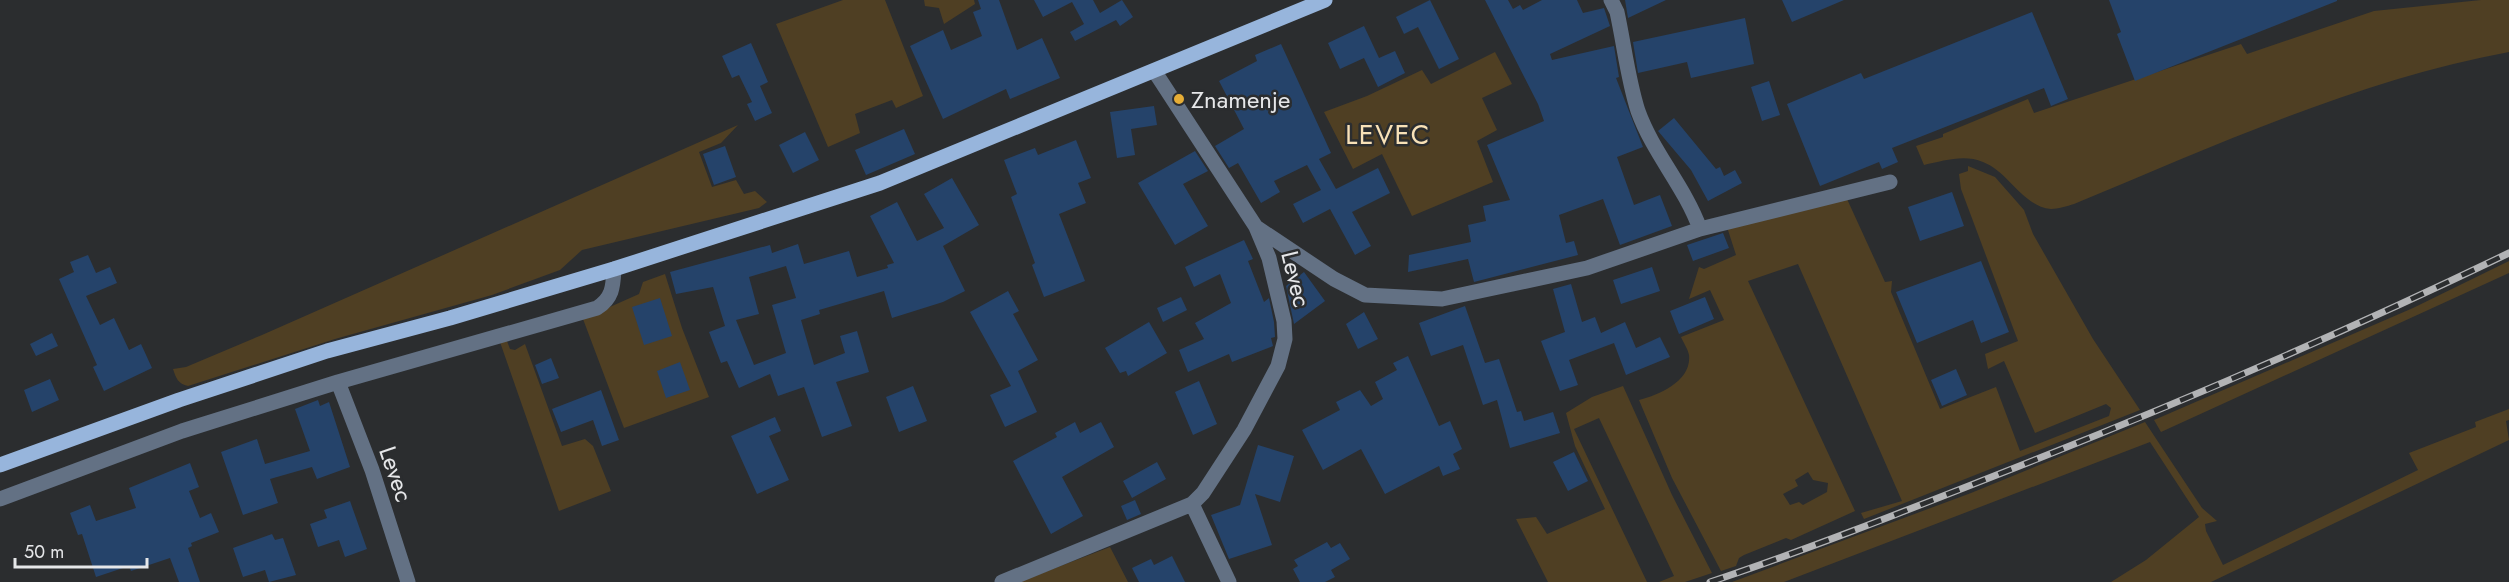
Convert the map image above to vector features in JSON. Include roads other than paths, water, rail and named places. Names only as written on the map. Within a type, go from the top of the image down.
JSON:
[{"type":"main road","points":[[0,465],[179,400],[327,351],[450,318],[614,269],[880,183],[1155,72],[1325,0]]},
{"type":"street","points":[[1611,0],[1617,12],[1638,111],[1656,148],[1693,211],[1700,229]]},
{"type":"street","name":"Levec","points":[[1002,582],[1192,504],[1203,493],[1244,430],[1278,366],[1285,339],[1284,321],[1269,258],[1256,226],[1155,72]]},
{"type":"street","points":[[1256,226],[1334,279],[1365,296],[1442,299],[1587,268],[1700,229],[1890,182]]},
{"type":"street","points":[[0,499],[182,431],[338,382],[597,308],[607,302],[613,289],[614,269]]},
{"type":"street","name":"Levec","points":[[338,382],[372,470],[408,582]]},
{"type":"street","points":[[1192,504],[1229,582]]},
{"type":"railway","points":[[1710,582],[1853,531],[2124,424],[2318,341],[2509,253]]},
{"type":"place","name":"Znamenje","points":[[1179,99]]},
{"type":"district","name":"LEVEC","points":[[1388,134]]}]
